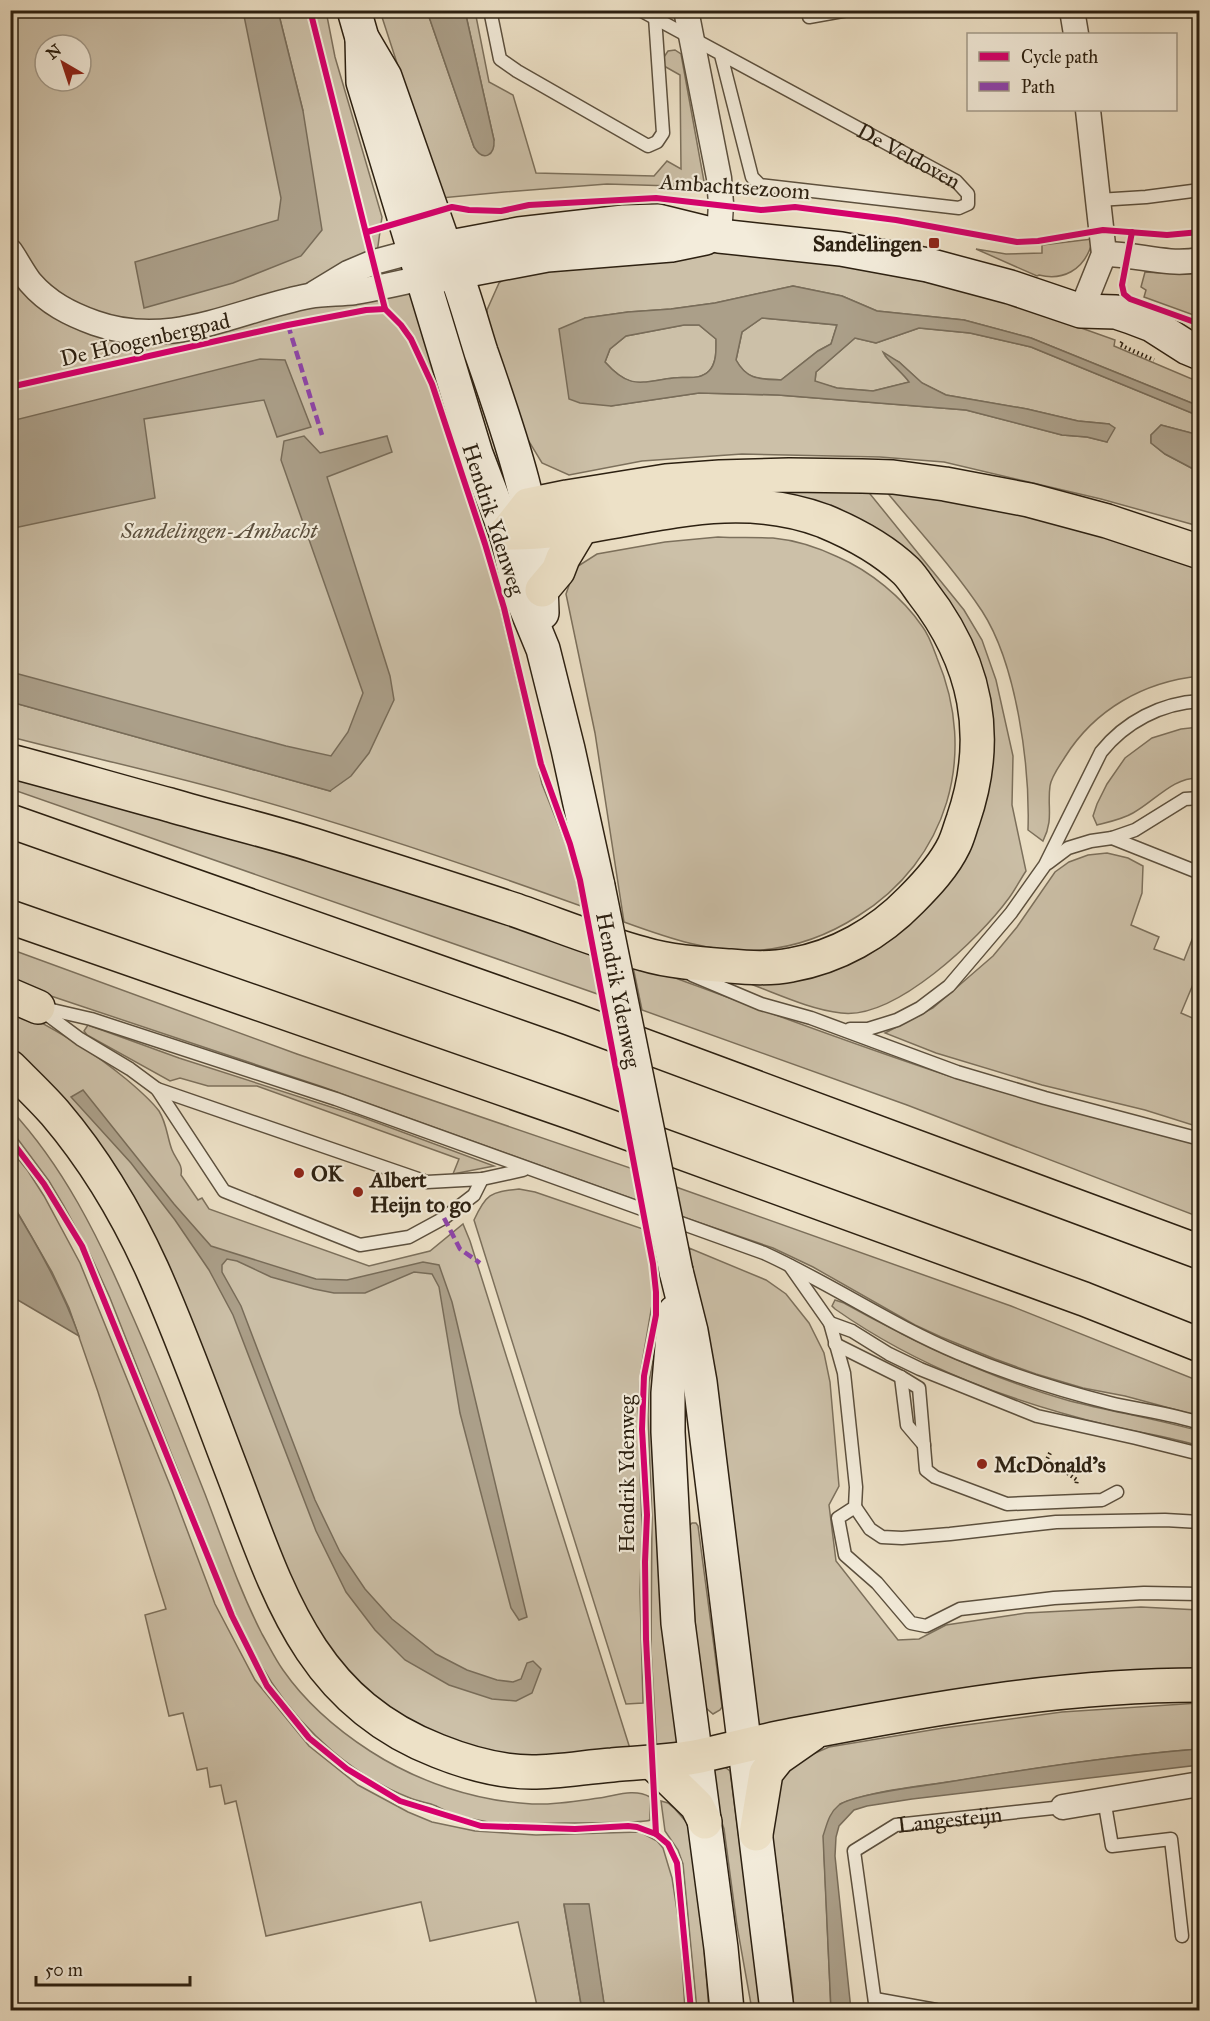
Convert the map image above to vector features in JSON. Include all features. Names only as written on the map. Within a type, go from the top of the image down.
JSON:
[{"type":"highway","points":[[522,524],[567,497],[666,481],[789,475],[893,477],[1029,500],[1107,521],[1200,552]]},
{"type":"highway","points":[[10,760],[307,843],[646,955],[754,968],[790,965],[830,955],[862,939],[897,914],[930,881],[954,845],[970,799],[978,758],[975,710],[972,688],[957,650],[936,610],[906,571],[867,541],[826,522],[796,512],[762,506],[693,507],[651,513],[581,528],[522,524]]},
{"type":"highway","points":[[542,590],[558,571],[581,528]]},
{"type":"highway","points":[[10,821],[569,1018],[1200,1252]]},
{"type":"highway","points":[[10,917],[578,1115],[1084,1299],[1200,1345]]},
{"type":"highway","points":[[10,1067],[55,1113],[120,1204],[152,1269],[193,1368],[250,1520],[292,1619],[310,1649],[331,1676],[359,1705],[393,1731],[466,1762],[490,1768],[528,1772],[696,1757],[743,1744],[817,1730],[1030,1696],[1110,1688],[1200,1685]]},
{"type":"highway","points":[[756,1834],[766,1773],[771,1765],[817,1730]]},
{"type":"highway","points":[[652,1762],[697,1806],[705,1822]]},
{"type":"main road","name":"Hendrik Ydenweg","points":[[358,24],[385,77],[435,262],[504,418],[522,524],[542,590],[543,649]]},
{"type":"main road","points":[[435,262],[671,245],[719,236],[842,249],[928,265],[1010,287],[1081,310],[1116,312],[1152,325],[1194,350]]},
{"type":"main road","name":"Hendrik Ydenweg","points":[[522,524],[520,593],[543,649],[568,749],[700,1382],[777,2010]]},
{"type":"main road","name":"Hendrik Ydenweg","points":[[676,1271],[669,1393],[671,1508],[678,1623],[721,1948],[727,2010]]},
{"type":"street","points":[[686,10],[719,178],[721,204],[719,236]]},
{"type":"street","points":[[1072,10],[1076,33]]},
{"type":"street","points":[[1081,310],[1104,254],[1088,111]]},
{"type":"street","points":[[10,251],[30,282],[59,308],[113,329],[145,333],[177,331],[236,317],[285,314],[348,273],[365,265],[435,262]]},
{"type":"street","points":[[1104,254],[1127,255],[1168,263],[1200,260]]},
{"type":"street","name":"Langesteijn","points":[[1063,1807],[1200,1784]]},
{"type":"lane","points":[[490,10],[500,59],[648,146],[657,141],[663,133],[655,17]]},
{"type":"lane","name":"De Veldoven","points":[[640,10],[956,181],[968,195],[968,204],[959,208],[760,185],[752,177],[721,55]]},
{"type":"lane","points":[[808,10],[809,17],[848,10]]},
{"type":"lane","points":[[1098,200],[1200,190]]},
{"type":"lane","points":[[839,1029],[868,1029],[897,1020],[920,1008],[949,986],[1011,914],[1045,865],[1101,752],[1122,730],[1144,716],[1167,707],[1200,701]]},
{"type":"lane","points":[[1045,865],[1068,848],[1135,830],[1185,799],[1200,798]]},
{"type":"lane","points":[[1112,838],[1200,873]]},
{"type":"lane","points":[[646,955],[761,1004],[811,1018],[957,1072],[1200,1139]]},
{"type":"lane","points":[[24,1001],[157,1089],[427,1182],[483,1179],[527,1169]]},
{"type":"lane","points":[[24,1001],[91,1018],[336,1099],[716,1235],[790,1265],[887,1320],[958,1353],[1037,1383],[1109,1403],[1200,1423]]},
{"type":"lane","points":[[157,1089],[224,1191],[360,1245],[409,1237],[444,1218],[474,1195],[483,1179]]},
{"type":"lane","points":[[790,1265],[830,1323],[844,1372],[856,1487],[855,1507],[870,1529],[882,1537],[902,1538],[950,1534],[1056,1522],[1165,1520],[1200,1522]]},
{"type":"lane","points":[[830,1323],[852,1331],[889,1354],[921,1369],[1037,1416],[1200,1455]]},
{"type":"lane","points":[[835,1344],[919,1388],[926,1470],[935,1477],[1007,1504],[1102,1500],[1117,1492]]},
{"type":"lane","points":[[855,1507],[838,1518],[845,1555],[877,1583],[911,1623],[926,1626],[960,1609],[1054,1598],[1144,1593],[1200,1594]]},
{"type":"lane","points":[[1104,1799],[1112,1846],[1172,1839],[1182,1936]]},
{"type":"lane","name":"Langesteijn","points":[[936,2010],[876,2005],[854,1851],[896,1825],[1063,1807]]},
{"type":"path","points":[[1050,1453],[1045,1463],[1063,1470]]},
{"type":"green space","name":"Sandelingen-Ambacht","points":[[10,11],[263,11],[303,111],[278,11],[326,11],[335,57],[382,217],[377,253],[362,296],[395,289],[417,297],[457,429],[542,784],[572,859],[581,906],[414,848],[287,808],[186,780],[11,737],[11,702],[330,791],[321,773],[11,692]]},
{"type":"green space","points":[[380,11],[427,11],[474,147],[494,140],[465,11],[475,11],[489,82],[513,95],[536,173],[654,176],[667,161],[681,169],[680,75],[664,66],[664,57],[668,51],[675,50],[681,54],[705,187],[607,184],[441,198]]},
{"type":"green space","points":[[1092,239],[1093,245],[1083,262],[1071,272],[1056,276],[1037,276],[976,249],[1006,254],[1042,253],[1042,245]]},
{"type":"green space","points":[[711,250],[831,261],[972,293],[1039,313],[1115,340],[1114,346],[1199,382],[1199,406],[1031,338],[964,320],[877,311],[842,296],[793,286],[715,303],[585,318],[611,406],[699,393],[778,395],[966,410],[1062,435],[1087,437],[1107,442],[1109,424],[1078,421],[1027,409],[946,395],[922,383],[899,362],[885,356],[910,382],[873,391],[837,388],[815,382],[816,372],[855,338],[876,343],[919,328],[970,333],[1031,347],[1199,416],[1199,435],[1161,425],[1151,435],[1151,443],[1165,454],[1199,472],[1199,528],[1101,499],[944,462],[880,457],[742,454],[642,461],[569,475],[542,463],[525,435],[488,328],[487,310],[499,283],[526,265],[683,259]]},
{"type":"green space","points":[[1199,266],[1199,317],[1144,297],[1146,290],[1141,287],[1145,272],[1161,273]]},
{"type":"green space","points":[[762,318],[837,325],[831,344],[818,351],[781,380],[766,379],[745,372],[736,360],[742,332]]},
{"type":"green space","points":[[684,325],[699,325],[716,339],[713,364],[709,371],[701,376],[644,383],[629,381],[605,362],[610,349],[626,336]]},
{"type":"green space","points":[[862,484],[964,610],[982,640],[996,680],[1013,756],[1012,805],[1026,871],[1011,895],[978,934],[934,973],[886,1004],[862,1012],[841,1013],[804,1004],[745,982],[806,973],[960,848],[970,658],[840,520],[557,506]]},
{"type":"green space","points":[[881,485],[963,498],[1199,564],[1199,676],[1159,684],[1140,692],[1106,712],[1091,725],[1077,740],[1052,779],[1049,793],[1050,813],[1043,841],[1028,830],[1027,777],[1019,717],[1004,659],[994,633],[982,611],[959,579]]},
{"type":"green space","points":[[718,537],[773,538],[806,545],[850,563],[873,577],[895,595],[914,615],[929,637],[949,695],[955,731],[954,767],[947,802],[933,835],[914,866],[889,893],[846,923],[811,939],[761,950],[726,950],[691,944],[624,922],[595,733],[566,594],[575,568],[597,554],[665,542]]},
{"type":"green space","points":[[1199,727],[1199,778],[1172,785],[1129,815],[1097,825],[1093,816],[1097,804],[1107,784],[1125,758],[1152,738],[1181,729]]},
{"type":"green space","points":[[10,778],[190,823],[600,951],[609,998],[11,789]]},
{"type":"green space","points":[[1107,853],[1128,858],[1143,866],[1142,893],[1131,925],[1159,937],[1154,949],[1184,960],[1199,922],[1199,970],[1181,1013],[1197,1020],[1195,1029],[1199,1031],[1199,1127],[1145,1110],[1042,1085],[936,1053],[885,1033],[933,1008],[993,956],[1017,927],[1055,872],[1069,862],[1088,855]]},
{"type":"green space","points":[[10,949],[297,1054],[642,1172],[647,1197],[636,1200],[323,1087],[48,995],[11,979]]},
{"type":"green space","points":[[632,962],[949,1076],[1199,1144],[1199,1217],[907,1105],[642,1010]]},
{"type":"green space","points":[[11,1006],[84,1048],[148,1098],[162,1116],[172,1150],[180,1165],[181,1175],[198,1200],[202,1198],[209,1209],[369,1266],[430,1251],[463,1224],[632,1755],[590,1761],[441,1751],[323,1662],[175,1311],[11,1056]]},
{"type":"green space","points":[[88,1025],[179,1058],[359,1116],[494,1166],[453,1174],[459,1159],[257,1086],[208,1086],[180,1078],[170,1081],[87,1035],[84,1031]]},
{"type":"green space","points":[[11,1110],[47,1154],[92,1228],[158,1376],[246,1600],[277,1661],[292,1682],[345,1734],[388,1762],[427,1781],[489,1799],[532,1804],[566,1802],[624,1793],[644,1794],[650,1797],[650,1820],[516,1824],[488,1822],[456,1815],[410,1798],[369,1778],[315,1736],[272,1683],[241,1626],[110,1298],[64,1206],[49,1181],[11,1130]]},
{"type":"green space","points":[[11,1150],[44,1196],[80,1263],[172,1490],[215,1604],[255,1680],[309,1746],[358,1785],[432,1822],[475,1831],[536,1835],[640,1832],[657,1841],[663,1848],[672,1878],[680,1930],[685,2010],[605,2010],[588,1904],[564,1905],[582,2010],[538,2010],[518,1922],[430,1941],[421,1902],[266,1936],[236,1801],[225,1804],[221,1785],[210,1787],[207,1768],[197,1770],[183,1713],[169,1716],[145,1615],[166,1609],[98,1392],[69,1308],[52,1272],[11,1201]]},
{"type":"green space","points":[[676,1187],[1011,1306],[1199,1381],[1199,1416],[1125,1396],[1083,1388],[1036,1374],[941,1337],[915,1325],[813,1267],[773,1248],[680,1216]]},
{"type":"green space","points":[[519,1189],[535,1192],[643,1229],[653,1277],[653,1299],[640,1375],[638,1409],[642,1528],[640,1592],[643,1703],[626,1704],[474,1220],[490,1196],[501,1191]]},
{"type":"green space","points":[[689,1248],[766,1280],[786,1294],[809,1323],[824,1353],[830,1382],[839,1486],[829,1505],[836,1561],[898,1640],[919,1639],[946,1625],[1026,1613],[1141,1607],[1199,1610],[1199,1672],[750,1737],[715,1421]]},
{"type":"green space","points":[[663,1299],[668,1339],[687,1745],[657,1752],[651,1650],[652,1518],[648,1415],[649,1382]]},
{"type":"green space","points":[[835,1300],[926,1346],[1011,1382],[1070,1401],[1199,1431],[1199,1446],[1074,1417],[967,1381],[933,1366],[867,1330],[835,1309],[832,1306]]},
{"type":"green space","points":[[692,1523],[698,1526],[722,1707],[713,1714],[706,1708],[700,1671],[689,1526]]},
{"type":"green space","points":[[1199,1703],[1199,1749],[1080,1762],[900,1789],[840,1804],[824,1853],[831,2010],[794,2010],[771,1827],[775,1794],[784,1775],[797,1761],[829,1747],[943,1728],[1062,1712]]},
{"type":"green space","points":[[722,1765],[730,1771],[762,2010],[752,2010],[737,1926],[724,1829],[706,1773]]},
{"type":"green space","points":[[661,1801],[668,1803],[688,1824],[703,1936],[709,2010],[697,2010],[683,1864],[678,1850],[665,1831]]},
{"type":"shaded area","points":[[243,11],[278,11],[303,111],[322,230],[301,256],[233,283],[144,308],[135,262],[278,220],[281,198]]},
{"type":"shaded area","points":[[427,11],[465,11],[494,140],[493,150],[488,155],[477,152],[474,147]]},
{"type":"shaded area","points":[[793,286],[842,296],[877,311],[964,320],[1031,338],[1199,406],[1199,416],[1031,347],[970,333],[919,328],[876,343],[855,338],[816,372],[815,381],[837,388],[873,391],[909,382],[883,352],[899,362],[922,383],[946,395],[1027,409],[1078,421],[1109,424],[1115,428],[1107,442],[1087,437],[1062,435],[966,410],[778,395],[699,393],[611,406],[580,403],[569,399],[559,329],[585,318],[715,303]],"holes":[[[762,318],[837,325],[831,344],[818,351],[781,380],[766,379],[749,375],[736,360],[742,332]],[[684,325],[699,325],[716,339],[713,364],[709,371],[701,376],[636,382],[622,377],[605,362],[610,349],[626,336]]]},
{"type":"shaded area","points":[[260,359],[285,360],[311,427],[277,437],[264,400],[144,419],[155,498],[11,527],[11,421]]},
{"type":"shaded area","points":[[1161,425],[1199,435],[1199,472],[1165,454],[1151,443],[1151,435]]},
{"type":"shaded area","points":[[304,436],[320,453],[387,436],[392,452],[327,477],[390,676],[394,700],[369,753],[351,776],[330,791],[11,702],[11,672],[331,756],[348,732],[363,693],[281,460],[284,441]]},
{"type":"shaded area","points":[[83,1090],[174,1204],[211,1246],[316,1279],[347,1280],[423,1262],[439,1265],[452,1302],[527,1617],[519,1620],[511,1608],[460,1413],[439,1287],[432,1274],[414,1272],[365,1293],[334,1293],[271,1277],[237,1261],[227,1259],[222,1265],[222,1272],[241,1306],[315,1500],[340,1552],[365,1589],[392,1619],[436,1654],[467,1670],[497,1680],[513,1682],[521,1679],[527,1663],[533,1661],[541,1669],[532,1693],[516,1701],[492,1699],[449,1685],[405,1660],[375,1630],[346,1592],[316,1531],[233,1315],[209,1270],[175,1220],[131,1163],[71,1097]]},
{"type":"shaded area","points":[[10,1201],[48,1267],[79,1336],[11,1296]]},
{"type":"shaded area","points":[[1199,1749],[1199,1765],[912,1799],[854,1810],[839,1826],[835,1856],[851,2010],[831,2010],[823,1836],[831,1815],[839,1805],[846,1801],[882,1792],[1029,1769]]},
{"type":"shaded area","points":[[564,1904],[589,1904],[605,2010],[582,2010]]},
{"type":"marked path","points":[[288,325],[322,435]]},
{"type":"marked path","points":[[444,1218],[460,1249],[480,1263]]},
{"type":"cycle path","points":[[310,10],[385,309],[411,339],[432,384],[485,544],[504,608],[541,764],[570,844],[580,880],[653,1264],[656,1292],[656,1315],[644,1376],[642,1429],[647,1515],[646,1639],[656,1834],[668,1844],[677,1863],[691,2010]]},
{"type":"cycle path","name":"Ambachtsezoom","points":[[367,232],[452,207],[501,211],[529,205],[656,198],[761,210],[795,207],[896,220],[1017,242],[1038,241],[1103,230],[1167,235],[1200,232]]},
{"type":"cycle path","points":[[1132,232],[1122,285],[1124,294],[1130,299],[1200,324]]},
{"type":"cycle path","name":"De Hoogenbergpad","points":[[10,387],[288,325],[366,310],[385,309]]},
{"type":"cycle path","points":[[10,1139],[44,1184],[82,1246],[232,1616],[267,1686],[309,1738],[347,1769],[400,1801],[481,1826],[575,1829],[628,1826],[656,1834]]},
{"type":"place","name":"Sandelingen","points":[[934,243]]},
{"type":"place","name":"OK","points":[[299,1173]]},
{"type":"place","name":"Albert Heijn to go","points":[[358,1192]]},
{"type":"place","name":"McDonald's","points":[[982,1464]]}]
